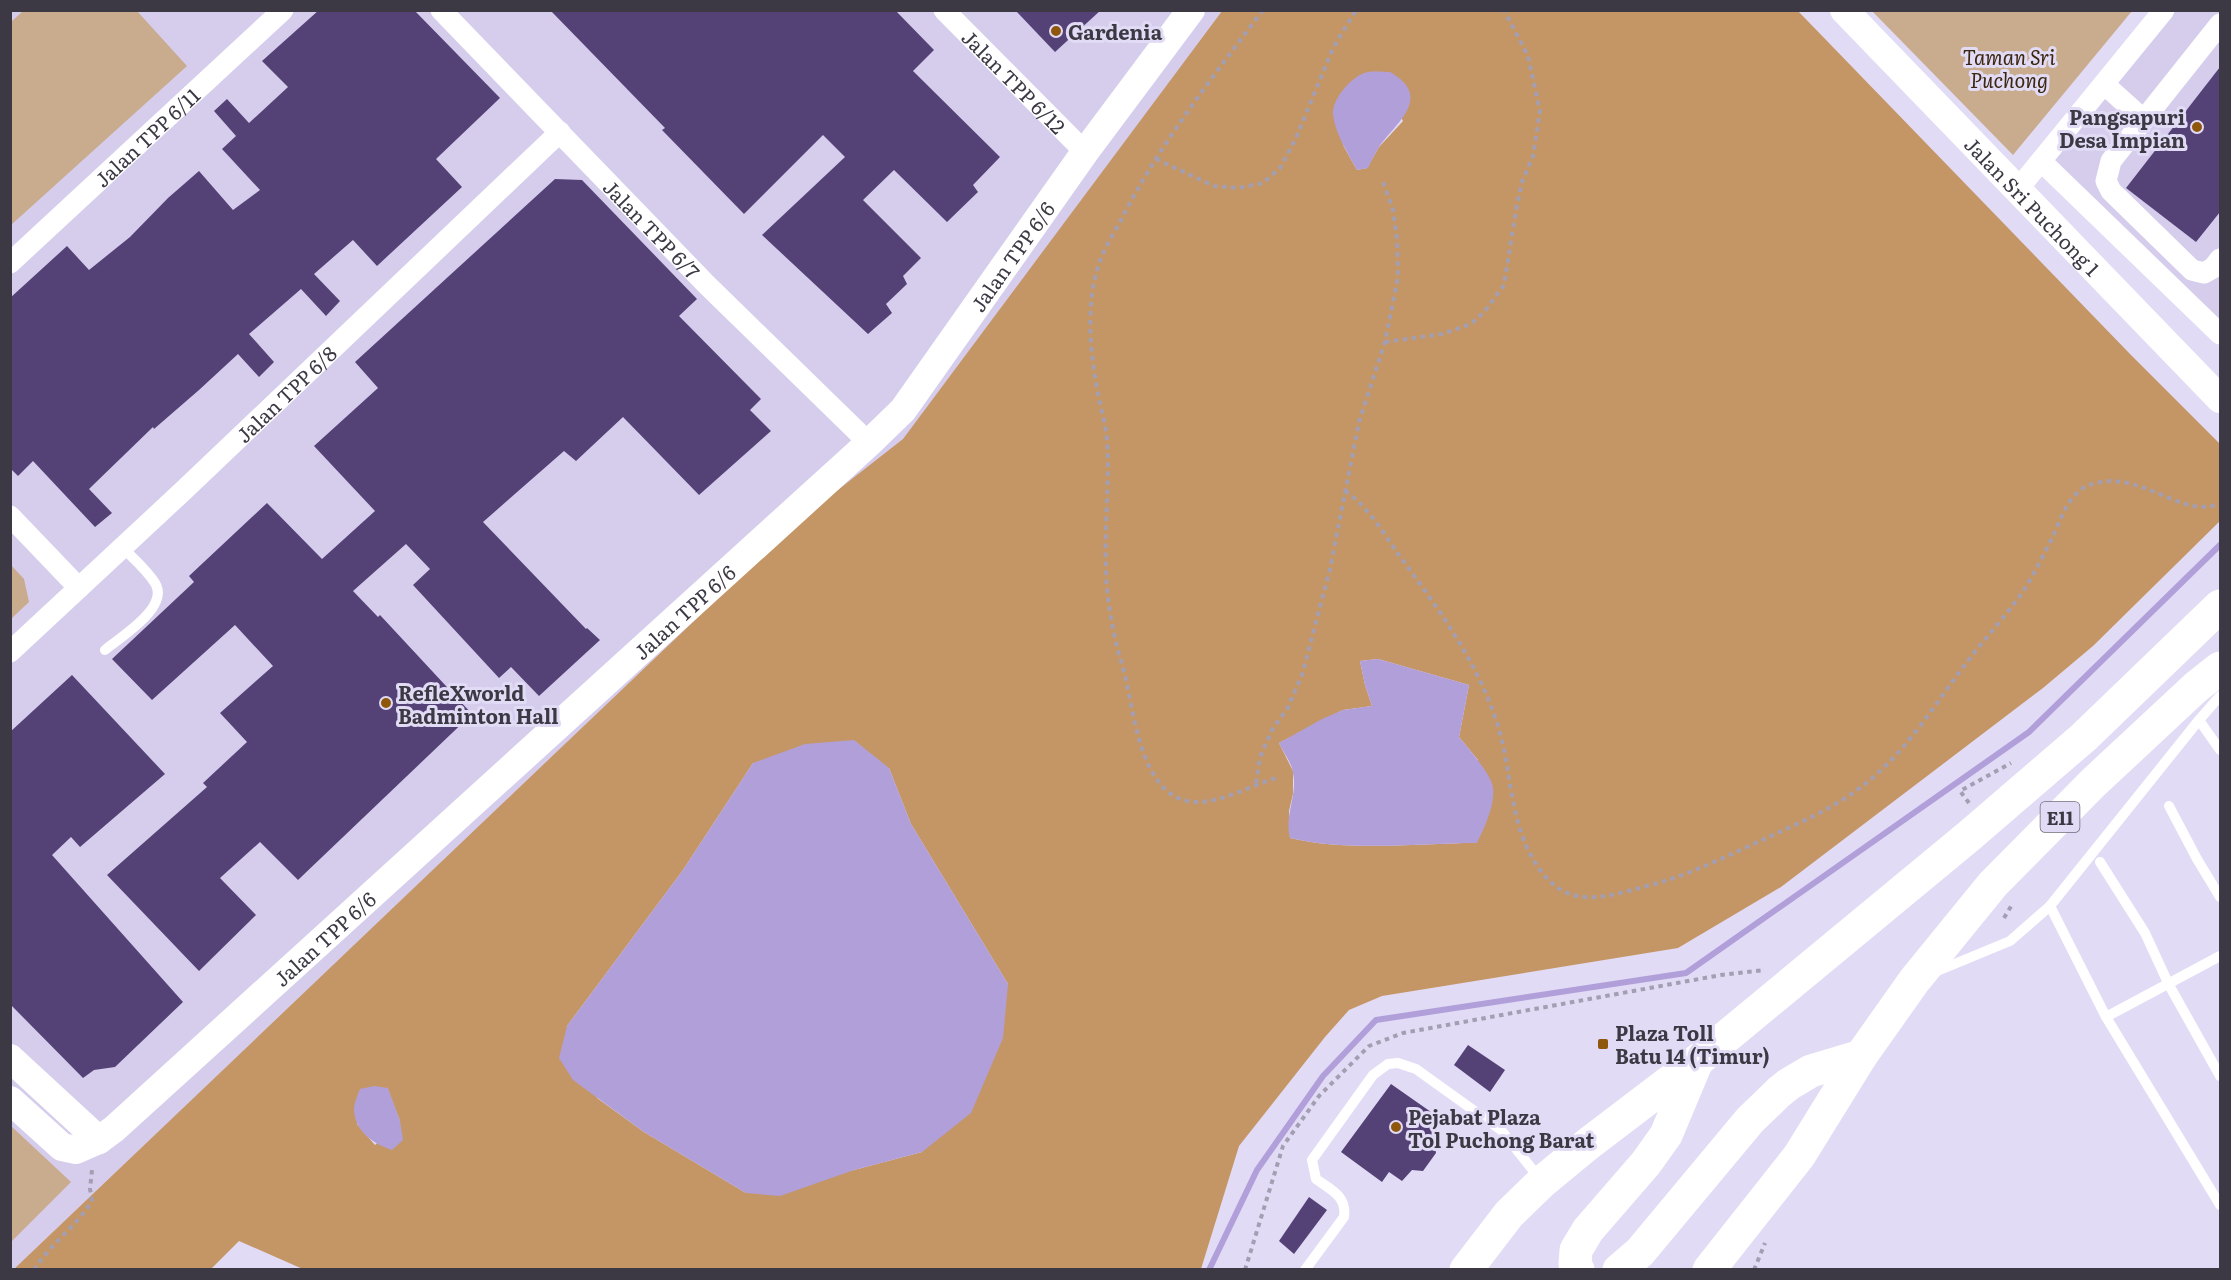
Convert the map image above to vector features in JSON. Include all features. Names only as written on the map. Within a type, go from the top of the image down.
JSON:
[{"type":"highway","name":"E11","points":[[1466,1269],[1509,1214],[1542,1182],[1697,1061],[1888,904],[2084,737],[2220,606]]},
{"type":"highway","name":"E11","points":[[1709,1269],[1800,1156],[1861,1056],[1914,981],[1993,884],[2093,783],[2196,687],[2220,668]]},
{"type":"highway","points":[[1619,1269],[1640,1252],[1750,1120],[1784,1088],[1811,1071],[1861,1056]]},
{"type":"highway","points":[[1578,1269],[1575,1264],[1576,1251],[1588,1230],[1646,1163],[1666,1135],[1697,1061]]},
{"type":"street","name":"Jalan TPP 6/11","points":[[10,263],[283,10]]},
{"type":"street","name":"Jalan TPP 6/7","points":[[441,10],[706,284],[869,443]]},
{"type":"street","name":"Jalan TPP 6/12","points":[[944,10],[1085,152]]},
{"type":"street","name":"Jalan TPP 6/6","points":[[97,1152],[123,1121],[903,410],[1085,152],[1191,10]]},
{"type":"street","name":"Jalan Sri Puchong 1","points":[[1844,10],[2220,399]]},
{"type":"street","points":[[2018,189],[2164,10]]},
{"type":"street","points":[[2204,273],[2192,270],[2111,191],[2106,180],[2111,161],[2220,24]]},
{"type":"street","points":[[2104,84],[2144,120]]},
{"type":"street","name":"Jalan TPP 6/8","points":[[10,652],[123,548],[560,132]]},
{"type":"street","points":[[2042,161],[2184,299],[2219,329]]},
{"type":"street","points":[[2184,299],[2204,273],[2220,259]]},
{"type":"street","points":[[10,516],[79,588]]},
{"type":"street","points":[[10,1058],[97,1152]]},
{"type":"street","points":[[10,1100],[62,1147],[97,1152]]},
{"type":"lane","points":[[105,650],[152,611],[159,598],[157,585],[123,548]]},
{"type":"lane","points":[[1914,981],[2010,941],[2050,906],[2220,696]]},
{"type":"lane","points":[[2199,720],[2220,750]]},
{"type":"lane","points":[[2169,806],[2196,859],[2220,897]]},
{"type":"lane","points":[[2100,862],[2145,933],[2169,986],[2220,1076]]},
{"type":"lane","points":[[2050,906],[2106,1017],[2220,1205]]},
{"type":"lane","points":[[2106,1017],[2169,986],[2220,956]]},
{"type":"lane","points":[[1305,1269],[1344,1216],[1345,1207],[1340,1197],[1316,1179],[1312,1160],[1373,1074],[1388,1064],[1406,1064],[1416,1069],[1501,1130],[1542,1182]]},
{"type":"path","points":[[1263,10],[1156,159],[1130,202],[1100,261],[1092,297],[1090,343],[1106,432],[1109,468],[1106,566],[1108,606],[1136,730],[1156,779],[1172,795],[1189,801],[1213,801],[1256,783],[1277,778]]},
{"type":"path","points":[[1156,159],[1214,186],[1238,188],[1263,183],[1280,168],[1296,138],[1333,48],[1356,10]]},
{"type":"path","points":[[1384,342],[1442,334],[1471,324],[1485,311],[1504,285],[1516,210],[1522,182],[1533,156],[1540,111],[1528,56],[1504,10]]},
{"type":"path","points":[[1256,783],[1260,757],[1272,730],[1287,709],[1302,675],[1330,569],[1359,422],[1384,342],[1398,277],[1393,210],[1383,183]]},
{"type":"path","points":[[1345,491],[1354,497],[1410,569],[1475,670],[1489,699],[1500,734],[1521,837],[1534,862],[1553,886],[1573,897],[1600,897],[1678,878],[1810,819],[1844,801],[1894,758],[2009,610],[2025,588],[2062,512],[2074,496],[2086,486],[2108,481],[2130,482],[2188,505],[2210,508],[2220,503]]},
{"type":"path","points":[[1245,1269],[1283,1146],[1319,1096],[1369,1046],[1403,1033],[1721,975],[1767,970]]},
{"type":"path","points":[[34,1269],[42,1257],[78,1221],[92,1201],[91,1171],[97,1152]]},
{"type":"shaded area","points":[[10,11],[1222,11],[903,440],[802,518],[13,1270],[10,1269]]},
{"type":"shaded area","points":[[1222,11],[1798,11],[2220,444],[2220,521],[2093,646],[2043,688],[1781,887],[1678,948],[1382,996],[1349,1010],[1239,1146],[1201,1269],[305,1270],[239,1241],[211,1269],[13,1270],[802,518],[903,439]],"holes":[[[1374,72],[1403,121],[1379,147],[1367,168],[1357,170],[1344,147],[1333,113],[1348,86],[1366,74]],[[1378,659],[1469,685],[1459,737],[1478,760],[1477,843],[1359,846],[1290,838],[1289,811],[1293,794],[1293,771],[1279,743],[1343,710],[1372,706],[1360,661]],[[753,763],[889,768],[911,824],[1008,984],[922,1152],[854,1170],[746,1193],[644,1132],[597,1098],[567,1026],[683,870]],[[387,1088],[400,1121],[375,1145],[357,1124]]]},
{"type":"shaded area","points":[[2175,11],[2220,11],[2220,326],[2052,160]]},
{"type":"shaded area","points":[[1390,72],[1403,81],[1409,91],[1410,100],[1407,110],[1379,147],[1368,168],[1357,170],[1336,129],[1333,114],[1335,103],[1347,86],[1362,74]]},
{"type":"shaded area","points":[[1378,659],[1469,685],[1459,737],[1484,769],[1493,788],[1491,809],[1477,843],[1359,846],[1290,838],[1289,821],[1294,781],[1291,765],[1279,743],[1343,710],[1372,706],[1360,661]]},
{"type":"shaded area","points":[[854,740],[889,768],[911,824],[1008,984],[1003,1038],[971,1113],[922,1152],[854,1170],[780,1196],[746,1193],[644,1132],[573,1080],[559,1058],[567,1026],[683,870],[753,763],[805,744]]},
{"type":"shaded area","points":[[374,1086],[388,1088],[400,1121],[403,1140],[392,1150],[371,1140],[357,1123],[354,1105],[360,1089]]},
{"type":"green space","points":[[23,11],[137,11],[187,66],[11,225],[11,22]]},
{"type":"green space","name":"Taman Sri Puchong","points":[[1872,11],[2132,11],[2013,155]]},
{"type":"green space","points":[[11,565],[24,579],[29,602],[11,619]]},
{"type":"green space","points":[[11,1126],[71,1182],[10,1242]]},
{"type":"building","points":[[319,10],[414,10],[500,98],[436,159],[462,187],[377,266],[353,240],[314,274],[340,301],[326,316],[301,289],[249,334],[274,362],[259,377],[238,354],[154,429],[153,427],[89,489],[112,513],[95,527],[33,461],[18,476],[10,468],[10,298],[67,246],[89,270],[130,237],[168,198],[199,171],[233,210],[260,190],[222,149],[236,136],[214,111],[227,99],[249,123],[288,87],[262,61]]},
{"type":"building","points":[[550,10],[895,10],[934,50],[913,71],[1000,157],[973,185],[978,192],[947,222],[894,170],[863,200],[921,258],[903,276],[907,284],[886,304],[892,313],[868,334],[762,235],[845,157],[823,135],[744,214],[662,130],[665,128]]},
{"type":"building","name":"Gardenia","points":[[1015,10],[1101,10],[1055,52]]},
{"type":"building","name":"Pangsapuri Desa Impian","points":[[2220,67],[2220,212],[2196,242],[2126,188]]},
{"type":"building","points":[[555,179],[582,180],[697,299],[679,316],[761,399],[750,410],[771,431],[699,495],[623,417],[576,461],[564,451],[483,522],[586,629],[600,640],[539,696],[511,667],[499,678],[413,585],[430,569],[406,544],[353,591],[378,617],[380,615],[472,714],[298,880],[260,842],[220,878],[256,915],[199,971],[107,875],[207,787],[203,783],[247,742],[220,713],[273,666],[235,625],[152,700],[112,659],[194,582],[189,576],[267,503],[322,559],[375,511],[314,446],[378,388],[355,362]]},
{"type":"building","points":[[72,675],[165,774],[80,847],[71,837],[52,855],[183,1002],[115,1067],[94,1070],[83,1078],[10,1004],[10,732]]},
{"type":"building","points":[[1468,1045],[1505,1070],[1490,1092],[1454,1065]]},
{"type":"building","name":"Pejabat Plaza Tol Puchong Barat","points":[[1391,1084],[1431,1112],[1424,1121],[1440,1134],[1434,1142],[1436,1153],[1423,1171],[1412,1170],[1402,1181],[1389,1172],[1382,1182],[1341,1152]]},
{"type":"building","points":[[1309,1197],[1327,1210],[1294,1254],[1279,1241]]},
{"type":"waterway","points":[[1209,1270],[1257,1170],[1323,1076],[1376,1020],[1686,973],[2029,732],[2220,545]]},
{"type":"place","name":"Gardenia","points":[[1056,31]]},
{"type":"place","name":"Pangsapuri Desa Impian","points":[[2197,127]]},
{"type":"place","name":"RefleXworld Badminton Hall","points":[[386,703]]},
{"type":"place","name":"Plaza Toll Batu 14 (Timur)","points":[[1603,1044]]},
{"type":"place","name":"Pejabat Plaza Tol Puchong Barat","points":[[1396,1127]]}]
